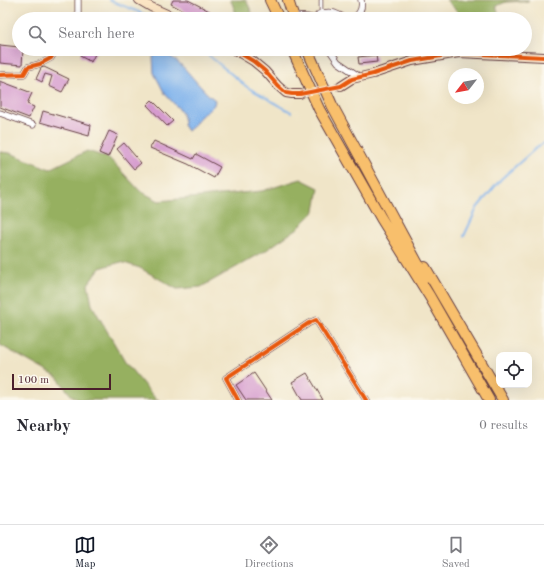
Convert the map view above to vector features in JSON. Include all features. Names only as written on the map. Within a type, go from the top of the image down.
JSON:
[{"type":"highway","points":[[270,0],[276,12]]},
{"type":"highway","points":[[288,0],[292,12]]},
{"type":"highway","points":[[295,56],[319,109],[381,218],[430,297],[488,400]]},
{"type":"highway","points":[[310,56],[332,105],[437,300],[496,400]]},
{"type":"highway","points":[[391,214],[419,257],[502,400]]},
{"type":"highway","points":[[381,218],[395,250],[482,400]]},
{"type":"street","points":[[78,0],[78,12]]},
{"type":"street","points":[[139,0],[164,12]]},
{"type":"street","points":[[360,12],[362,4],[361,0]]},
{"type":"street","points":[[0,75],[24,74],[28,67],[40,64],[51,56]]},
{"type":"street","points":[[245,56],[265,71],[286,93],[300,94]]},
{"type":"street","points":[[334,56],[338,62],[360,77]]},
{"type":"street","points":[[341,86],[352,79],[373,74],[412,61],[441,56]]},
{"type":"street","points":[[522,56],[544,57]]},
{"type":"street","points":[[0,114],[33,125]]},
{"type":"street","points":[[238,400],[226,378],[309,323],[316,320],[366,400]]},
{"type":"lane","points":[[321,0],[321,12]]},
{"type":"green space","points":[[230,0],[246,0],[252,12],[235,12]]},
{"type":"green space","points":[[446,0],[529,0],[506,2],[496,6],[498,12],[458,12]]},
{"type":"green space","points":[[87,151],[109,158],[140,191],[159,201],[262,191],[301,179],[319,188],[315,211],[298,228],[265,251],[201,287],[177,289],[140,268],[121,262],[100,268],[88,284],[92,305],[125,362],[154,397],[159,400],[78,400],[70,394],[57,377],[0,345],[0,152],[10,153],[50,169]]},
{"type":"water","points":[[169,56],[173,58],[204,91],[215,100],[214,105],[187,131],[183,125],[184,122],[182,114],[165,94],[154,73],[153,57]]},
{"type":"building","points":[[173,0],[188,0],[211,12],[186,12],[171,4]]},
{"type":"building","points":[[0,45],[12,46],[12,56],[23,56],[22,65],[0,63]]},
{"type":"building","points":[[80,56],[94,56],[91,62]]},
{"type":"building","points":[[376,56],[377,62],[359,64],[358,57]]},
{"type":"building","points":[[44,67],[69,79],[62,92],[49,86],[52,76],[45,74],[42,82],[36,79],[41,68]]},
{"type":"building","points":[[0,81],[32,93],[27,104],[34,107],[29,118],[0,107]]},
{"type":"building","points":[[152,100],[173,121],[167,126],[147,105]]},
{"type":"building","points":[[43,111],[91,125],[89,136],[40,122]]},
{"type":"building","points":[[109,131],[118,135],[108,157],[99,153]]},
{"type":"building","points":[[154,141],[193,159],[196,154],[220,167],[214,178],[188,164],[150,148]]},
{"type":"building","points":[[124,143],[141,163],[134,169],[117,149]]},
{"type":"building","points":[[254,373],[272,400],[246,400],[236,385]]},
{"type":"building","points":[[307,373],[323,400],[302,400],[292,382]]},
{"type":"waterway","points":[[109,0],[139,12]]},
{"type":"waterway","points":[[209,56],[247,87],[291,112]]},
{"type":"waterway","points":[[464,236],[477,208],[501,179],[544,143]]},
{"type":"tunnel","points":[[300,94],[341,86]]},
{"type":"cycle path","points":[[0,75],[24,74],[28,67],[40,64],[52,56]]},
{"type":"cycle path","points":[[245,56],[265,71],[286,93],[292,94],[300,94],[341,86],[352,79],[373,74],[412,61],[441,56]]},
{"type":"cycle path","points":[[523,56],[544,57]]},
{"type":"cycle path","points":[[238,400],[226,378],[309,323],[316,320],[366,400]]}]
